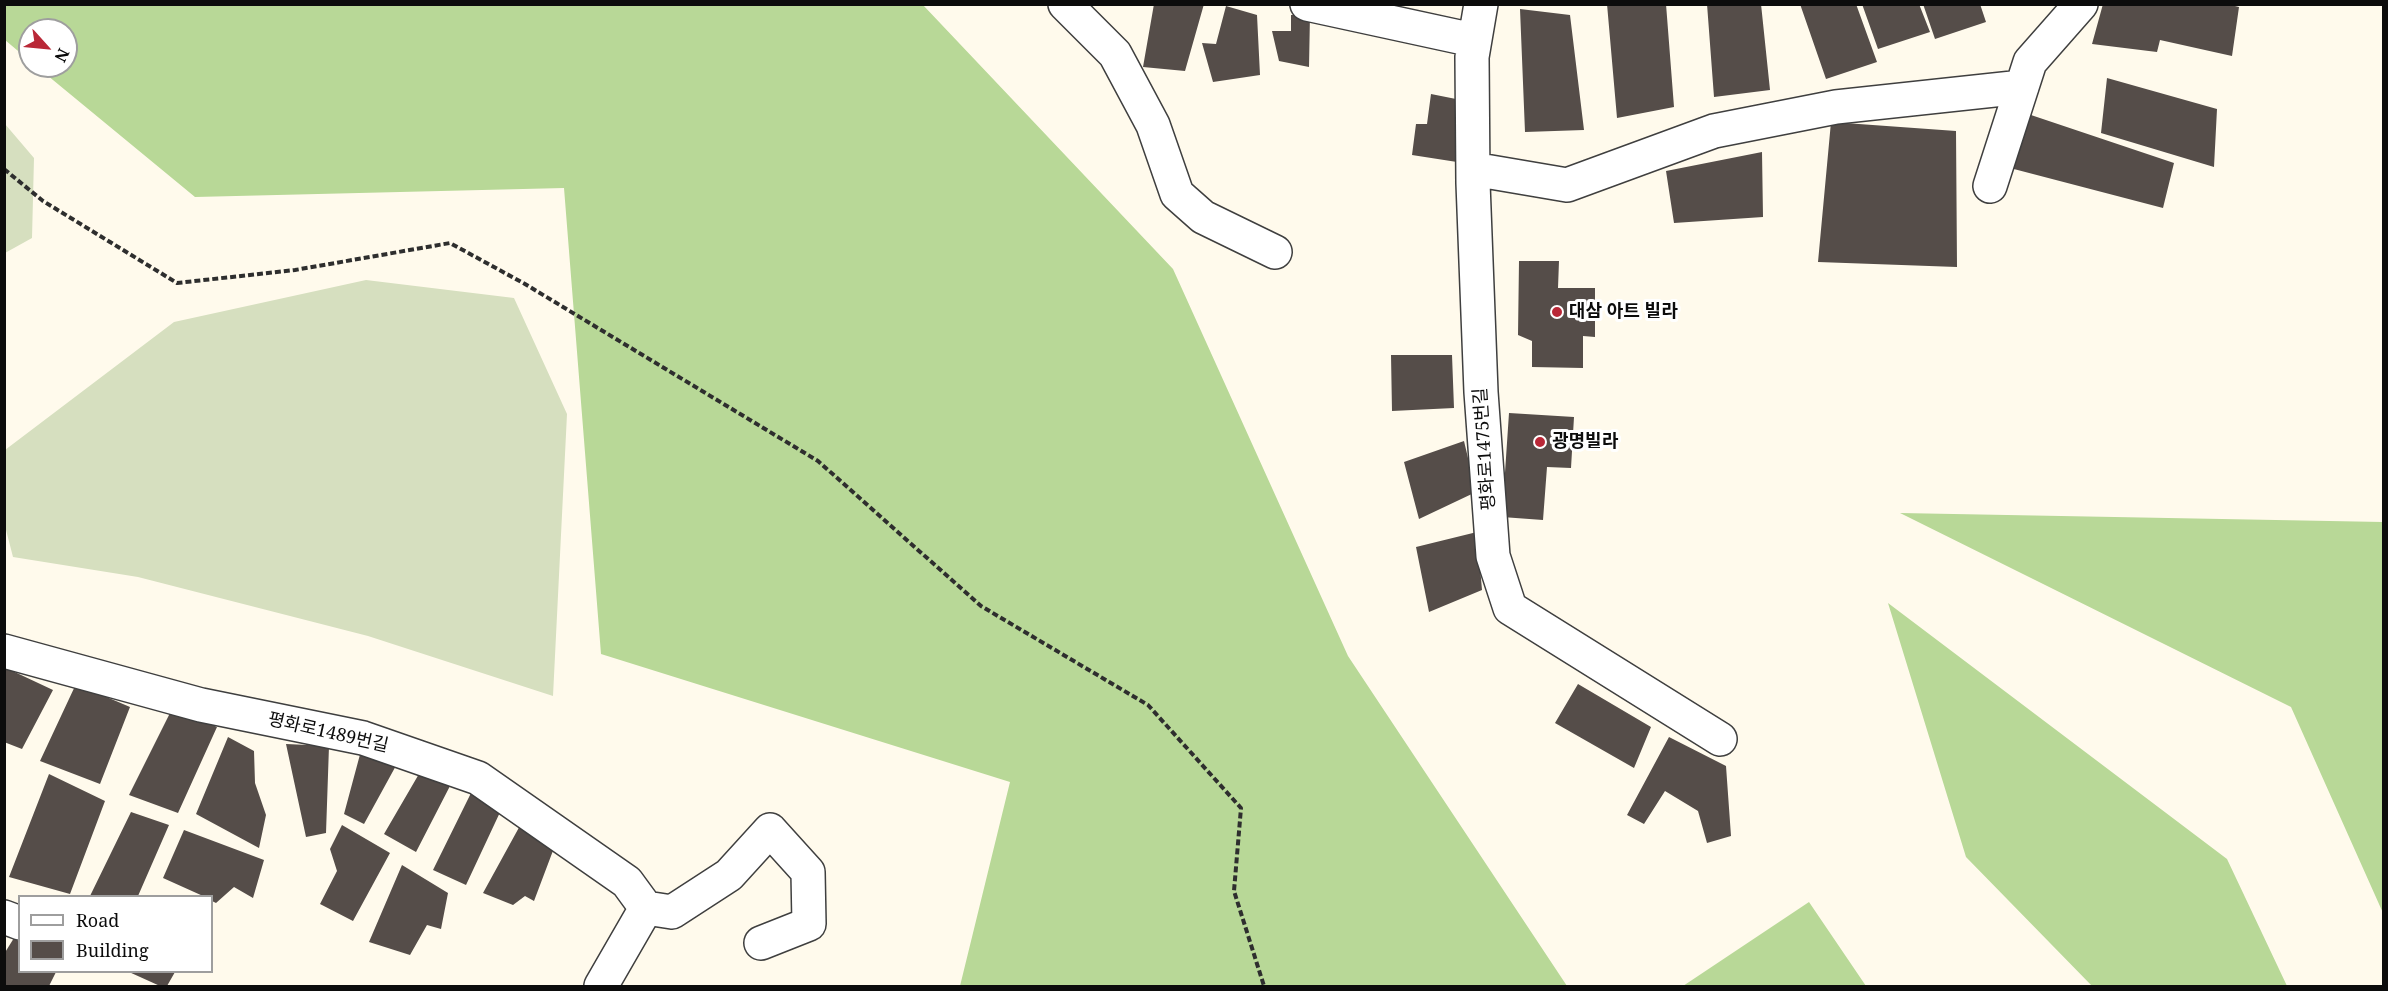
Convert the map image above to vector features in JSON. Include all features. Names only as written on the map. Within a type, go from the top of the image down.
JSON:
[{"type":"street","points":[[1065,4],[1115,54],[1153,125],[1177,194],[1203,217],[1275,252]]},
{"type":"street","points":[[1307,4],[1473,40]]},
{"type":"street","name":"평화로1475번길","points":[[1481,4],[1473,40],[1473,169],[1481,392],[1493,556],[1510,608],[1720,739]]},
{"type":"street","points":[[1990,186],[2030,62],[2066,11]]},
{"type":"street","points":[[1473,169],[1567,185],[1714,131],[1836,107],[2022,87]]},
{"type":"street","name":"평화로1489번길","points":[[4,651],[201,705],[363,738],[478,778],[627,882],[646,908]]},
{"type":"street","points":[[601,987],[646,908],[672,912],[729,875],[770,830],[808,872],[809,924],[761,943]]},
{"type":"path","points":[[4,169],[43,201],[177,282],[295,270],[450,243],[525,284],[818,461],[981,606],[1148,705],[1241,808],[1234,891],[1264,987]]},
{"type":"green space","points":[[4,5],[923,5],[1173,269],[1348,656],[1567,986],[960,986],[1010,782],[601,654],[564,188],[195,197],[51,78],[78,78],[78,18],[18,18],[18,51],[5,40]]},
{"type":"green space","points":[[5,124],[34,158],[32,238],[5,253]]},
{"type":"green space","points":[[366,280],[514,298],[567,414],[553,696],[368,636],[138,577],[13,557],[5,526],[5,450],[174,322]]},
{"type":"green space","points":[[1900,513],[2383,522],[2383,913],[2291,707]]},
{"type":"green space","points":[[1888,603],[2227,859],[2287,986],[2092,986],[1966,857]]},
{"type":"green space","points":[[1809,902],[1866,986],[1683,986]]},
{"type":"building","points":[[1154,4],[1204,4],[1185,71],[1143,67]]},
{"type":"building","points":[[1607,4],[1666,4],[1674,107],[1617,118]]},
{"type":"building","points":[[1707,4],[1761,4],[1770,90],[1714,97]]},
{"type":"building","points":[[1800,4],[1856,4],[1877,62],[1826,79]]},
{"type":"building","points":[[1862,4],[1919,4],[1930,32],[1878,49]]},
{"type":"building","points":[[1923,4],[1980,4],[1986,22],[1935,39]]},
{"type":"building","points":[[2103,4],[2227,4],[2239,7],[2232,56],[2160,40],[2157,52],[2092,44]]},
{"type":"building","points":[[1226,6],[1257,15],[1260,75],[1213,82],[1202,43],[1216,44]]},
{"type":"building","points":[[1520,9],[1570,15],[1584,130],[1525,132]]},
{"type":"building","points":[[1310,14],[1309,67],[1279,61],[1272,31],[1291,31],[1291,15]]},
{"type":"building","points":[[2107,78],[2217,109],[2214,167],[2101,133]]},
{"type":"building","points":[[1431,94],[1461,100],[1457,162],[1412,155],[1416,124],[1427,124]]},
{"type":"building","points":[[2025,113],[2174,163],[2163,208],[2010,168]]},
{"type":"building","points":[[1831,122],[1956,131],[1957,267],[1818,262]]},
{"type":"building","points":[[1762,152],[1763,217],[1674,223],[1666,171]]},
{"type":"building","name":"대삼 아트 빌라","points":[[1519,261],[1559,261],[1558,288],[1595,288],[1595,337],[1583,336],[1583,368],[1532,367],[1532,341],[1518,335]]},
{"type":"building","points":[[1391,355],[1452,355],[1454,408],[1392,411]]},
{"type":"building","name":"광명빌라","points":[[1509,413],[1574,417],[1571,468],[1547,467],[1543,520],[1502,517]]},
{"type":"building","points":[[1464,441],[1476,492],[1419,519],[1404,462]]},
{"type":"building","points":[[1477,532],[1482,590],[1429,612],[1416,547]]},
{"type":"building","points":[[4,667],[53,690],[22,749],[4,742]]},
{"type":"building","points":[[76,684],[130,707],[100,784],[40,761]]},
{"type":"building","points":[[1578,684],[1651,727],[1634,768],[1555,723]]},
{"type":"building","points":[[173,707],[217,727],[178,813],[129,795]]},
{"type":"building","points":[[228,737],[254,751],[255,783],[266,815],[259,848],[196,814]]},
{"type":"building","points":[[1669,737],[1726,766],[1731,836],[1707,843],[1698,811],[1665,791],[1644,824],[1627,815]]},
{"type":"building","points":[[286,744],[329,746],[326,833],[306,837]]},
{"type":"building","points":[[362,747],[398,762],[364,824],[344,814]]},
{"type":"building","points":[[423,767],[450,786],[416,852],[384,834]]},
{"type":"building","points":[[49,774],[105,801],[70,894],[9,877]]},
{"type":"building","points":[[471,793],[502,808],[466,885],[433,870]]},
{"type":"building","points":[[131,812],[169,825],[138,895],[90,895]]},
{"type":"building","points":[[522,822],[554,848],[534,901],[525,896],[513,905],[483,893]]},
{"type":"building","points":[[342,825],[390,853],[353,921],[320,904],[337,871],[330,849]]},
{"type":"building","points":[[184,830],[264,860],[253,898],[234,887],[216,903],[213,902],[213,895],[201,895],[163,878]]},
{"type":"building","points":[[402,865],[448,893],[441,929],[427,925],[410,955],[369,942]]},
{"type":"building","points":[[14,938],[18,941],[18,973],[56,973],[49,986],[4,986],[4,954]]},
{"type":"building","points":[[131,973],[174,973],[167,986],[160,986]]},
{"type":"place","name":"대삼 아트 빌라","points":[[1557,312]]},
{"type":"place","name":"광명빌라","points":[[1540,442]]}]
